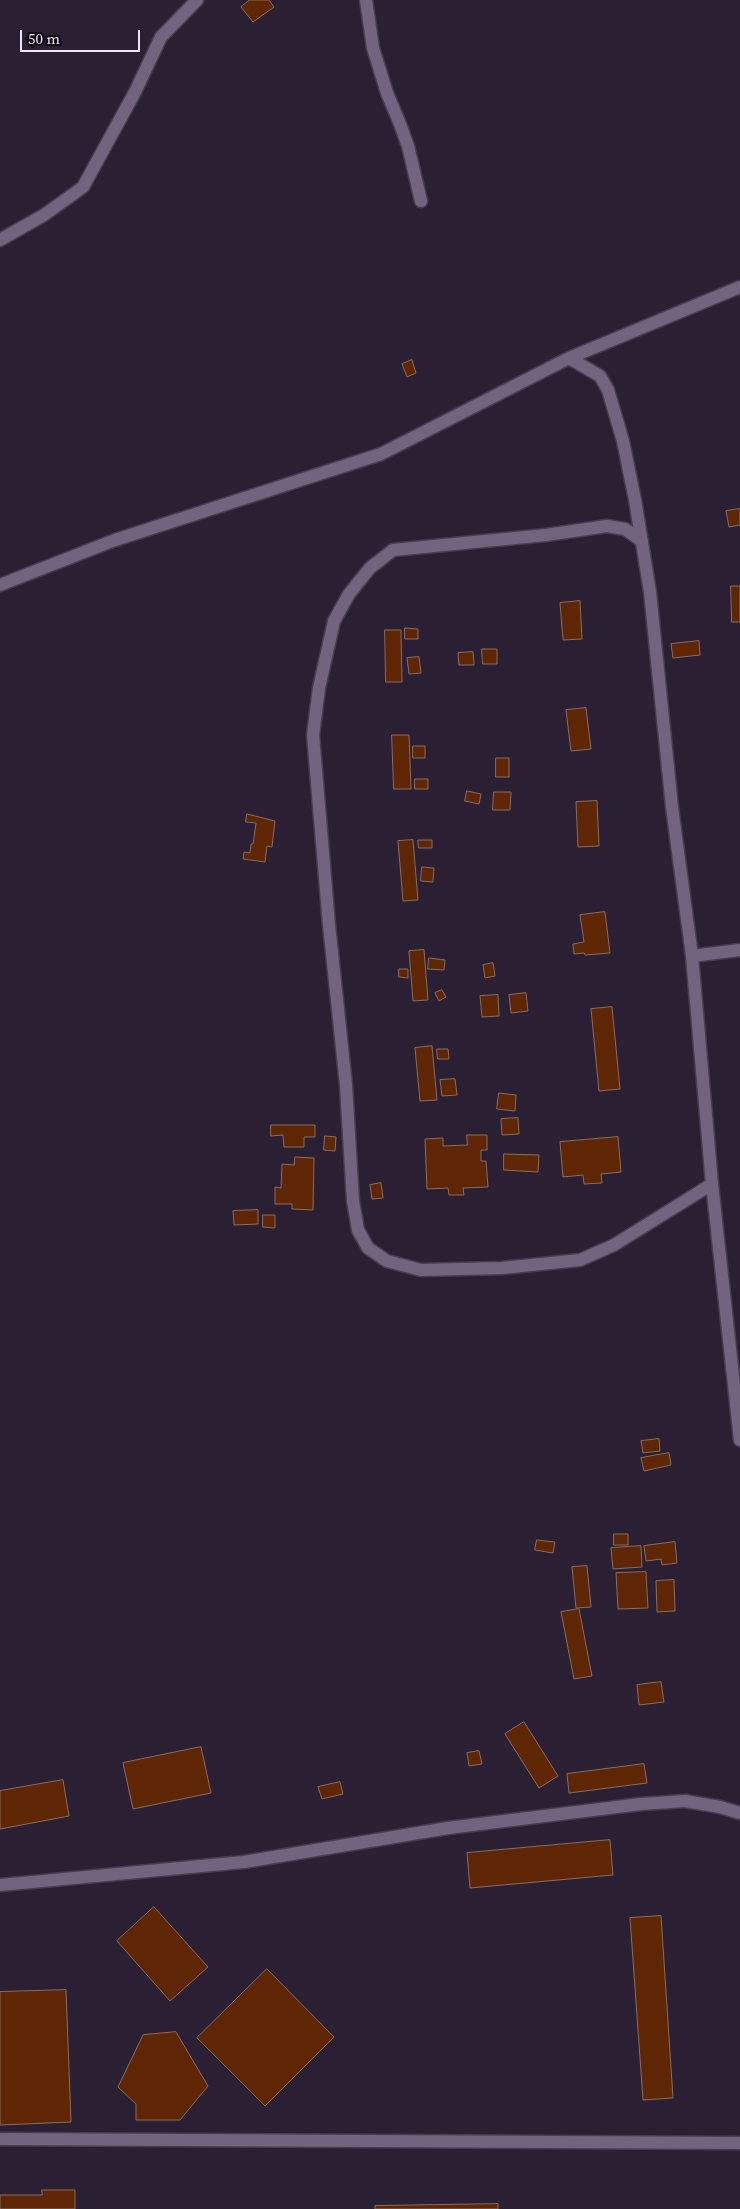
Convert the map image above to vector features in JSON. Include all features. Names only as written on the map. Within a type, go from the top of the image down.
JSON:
[{"type":"street","points":[[0,240],[44,215],[83,187],[135,92],[161,37],[197,0]]},
{"type":"street","points":[[366,0],[373,48],[386,94],[408,146],[421,201]]},
{"type":"street","points":[[0,585],[115,540],[381,454],[569,358],[740,287]]},
{"type":"street","points":[[569,358],[600,376],[608,390],[623,440],[642,541],[650,592],[671,798],[692,956],[712,1184],[740,1440]]},
{"type":"street","points":[[642,541],[625,529],[607,526],[546,535],[393,550],[370,568],[349,594],[334,621],[319,688],[313,735],[328,916],[346,1085],[353,1202],[358,1230],[368,1248],[387,1261],[421,1270],[502,1268],[580,1260],[614,1245],[712,1184]]},
{"type":"street","points":[[692,956],[740,950]]},
{"type":"street","points":[[0,1886],[244,1862],[457,1827],[641,1804],[685,1800],[740,1813]]},
{"type":"street","points":[[0,2139],[740,2143]]},
{"type":"building","points":[[250,0],[269,0],[274,7],[253,22],[241,7]]},
{"type":"building","points":[[412,360],[416,373],[407,377],[402,364]]},
{"type":"building","points":[[740,509],[740,525],[729,527],[726,511]]},
{"type":"building","points":[[731,586],[740,586],[740,622],[732,622]]},
{"type":"building","points":[[580,601],[582,639],[563,640],[560,603]]},
{"type":"building","points":[[405,628],[418,629],[418,639],[405,639]]},
{"type":"building","points":[[385,630],[401,630],[402,682],[386,682]]},
{"type":"building","points":[[699,641],[700,655],[673,658],[671,644]]},
{"type":"building","points":[[482,649],[497,649],[497,664],[483,664]]},
{"type":"building","points":[[473,652],[474,665],[459,665],[458,653]]},
{"type":"building","points":[[419,657],[421,673],[409,674],[407,658]]},
{"type":"building","points":[[586,708],[591,749],[571,751],[566,710]]},
{"type":"building","points":[[392,735],[409,735],[411,789],[394,789]]},
{"type":"building","points":[[413,746],[425,746],[425,758],[413,758]]},
{"type":"building","points":[[496,758],[509,758],[509,777],[496,777]]},
{"type":"building","points":[[415,779],[428,779],[428,789],[415,789]]},
{"type":"building","points":[[467,791],[481,794],[479,804],[465,801]]},
{"type":"building","points":[[494,792],[511,792],[510,810],[493,810]]},
{"type":"building","points":[[597,801],[599,846],[578,847],[576,802]]},
{"type":"building","points":[[247,814],[275,821],[272,847],[267,846],[265,862],[243,859],[244,852],[250,853],[256,823],[246,822]]},
{"type":"building","points":[[413,840],[418,900],[403,901],[398,841]]},
{"type":"building","points":[[418,840],[432,840],[432,848],[419,848]]},
{"type":"building","points":[[422,867],[434,868],[433,882],[421,881]]},
{"type":"building","points":[[605,912],[610,953],[574,954],[573,944],[584,942],[580,915]]},
{"type":"building","points":[[424,950],[428,1000],[413,1001],[409,951]]},
{"type":"building","points":[[429,958],[445,960],[444,970],[428,969]]},
{"type":"building","points":[[493,963],[495,976],[485,978],[483,965]]},
{"type":"building","points":[[399,969],[408,969],[408,978],[399,977]]},
{"type":"building","points":[[442,990],[446,997],[439,1001],[435,993]]},
{"type":"building","points":[[526,993],[528,1011],[511,1013],[509,995]]},
{"type":"building","points":[[498,995],[499,1016],[482,1017],[480,996]]},
{"type":"building","points":[[612,1007],[620,1089],[599,1091],[591,1009]]},
{"type":"building","points":[[432,1046],[437,1100],[420,1101],[415,1048]]},
{"type":"building","points":[[437,1049],[448,1049],[449,1059],[438,1059]]},
{"type":"building","points":[[455,1079],[457,1095],[442,1096],[440,1080]]},
{"type":"building","points":[[499,1093],[516,1095],[515,1111],[497,1109]]},
{"type":"building","points":[[518,1118],[519,1134],[502,1135],[501,1119]]},
{"type":"building","points":[[271,1125],[315,1125],[315,1137],[304,1137],[304,1147],[284,1147],[283,1135],[271,1136]]},
{"type":"building","points":[[467,1135],[487,1135],[487,1150],[481,1150],[481,1161],[486,1161],[488,1187],[463,1188],[464,1195],[449,1195],[448,1188],[427,1189],[425,1139],[443,1138],[443,1146],[467,1145]]},
{"type":"building","points":[[325,1136],[336,1137],[335,1151],[324,1150]]},
{"type":"building","points":[[618,1137],[621,1172],[601,1174],[602,1183],[584,1184],[583,1175],[563,1177],[560,1142]]},
{"type":"building","points":[[504,1154],[539,1155],[538,1172],[504,1170]]},
{"type":"building","points":[[295,1157],[314,1158],[313,1210],[292,1209],[292,1204],[275,1204],[275,1187],[281,1188],[282,1164],[294,1165]]},
{"type":"building","points":[[381,1183],[383,1198],[372,1199],[370,1185]]},
{"type":"building","points":[[258,1210],[258,1224],[234,1225],[233,1211]]},
{"type":"building","points":[[263,1215],[275,1215],[275,1228],[263,1227]]},
{"type":"building","points":[[659,1439],[660,1451],[643,1453],[641,1441]]},
{"type":"building","points":[[669,1453],[671,1465],[644,1471],[641,1458]]},
{"type":"building","points":[[614,1534],[628,1534],[628,1545],[614,1545]]},
{"type":"building","points":[[537,1540],[555,1542],[553,1553],[535,1550]]},
{"type":"building","points":[[675,1542],[677,1563],[662,1565],[661,1559],[646,1561],[644,1546]]},
{"type":"building","points":[[641,1546],[642,1567],[613,1569],[611,1548]]},
{"type":"building","points":[[587,1566],[591,1607],[576,1608],[572,1567]]},
{"type":"building","points":[[646,1572],[648,1608],[618,1609],[616,1573]]},
{"type":"building","points":[[674,1580],[675,1611],[657,1612],[656,1581]]},
{"type":"building","points":[[579,1609],[592,1676],[574,1679],[561,1612]]},
{"type":"building","points":[[661,1682],[664,1702],[639,1705],[637,1685]]},
{"type":"building","points":[[524,1722],[558,1776],[539,1788],[505,1734]]},
{"type":"building","points":[[201,1747],[211,1793],[133,1809],[123,1763]]},
{"type":"building","points":[[479,1751],[482,1764],[469,1766],[467,1753]]},
{"type":"building","points":[[644,1764],[647,1783],[569,1793],[567,1774]]},
{"type":"building","points":[[63,1780],[69,1816],[0,1829],[0,1791]]},
{"type":"building","points":[[340,1782],[343,1794],[322,1799],[318,1787]]},
{"type":"building","points":[[610,1840],[613,1875],[470,1888],[467,1853]]},
{"type":"building","points":[[154,1907],[208,1967],[170,2001],[117,1941]]},
{"type":"building","points":[[661,1916],[673,2098],[643,2100],[630,1918]]},
{"type":"building","points":[[267,1969],[334,2037],[265,2106],[197,2038]]},
{"type":"building","points":[[66,1990],[71,2122],[0,2125],[0,1992]]},
{"type":"building","points":[[176,2032],[208,2086],[180,2120],[136,2120],[136,2104],[118,2087],[143,2035]]},
{"type":"building","points":[[42,2190],[75,2190],[75,2209],[0,2209],[0,2195],[42,2195]]},
{"type":"building","points":[[498,2204],[498,2209],[375,2209],[375,2206]]}]
